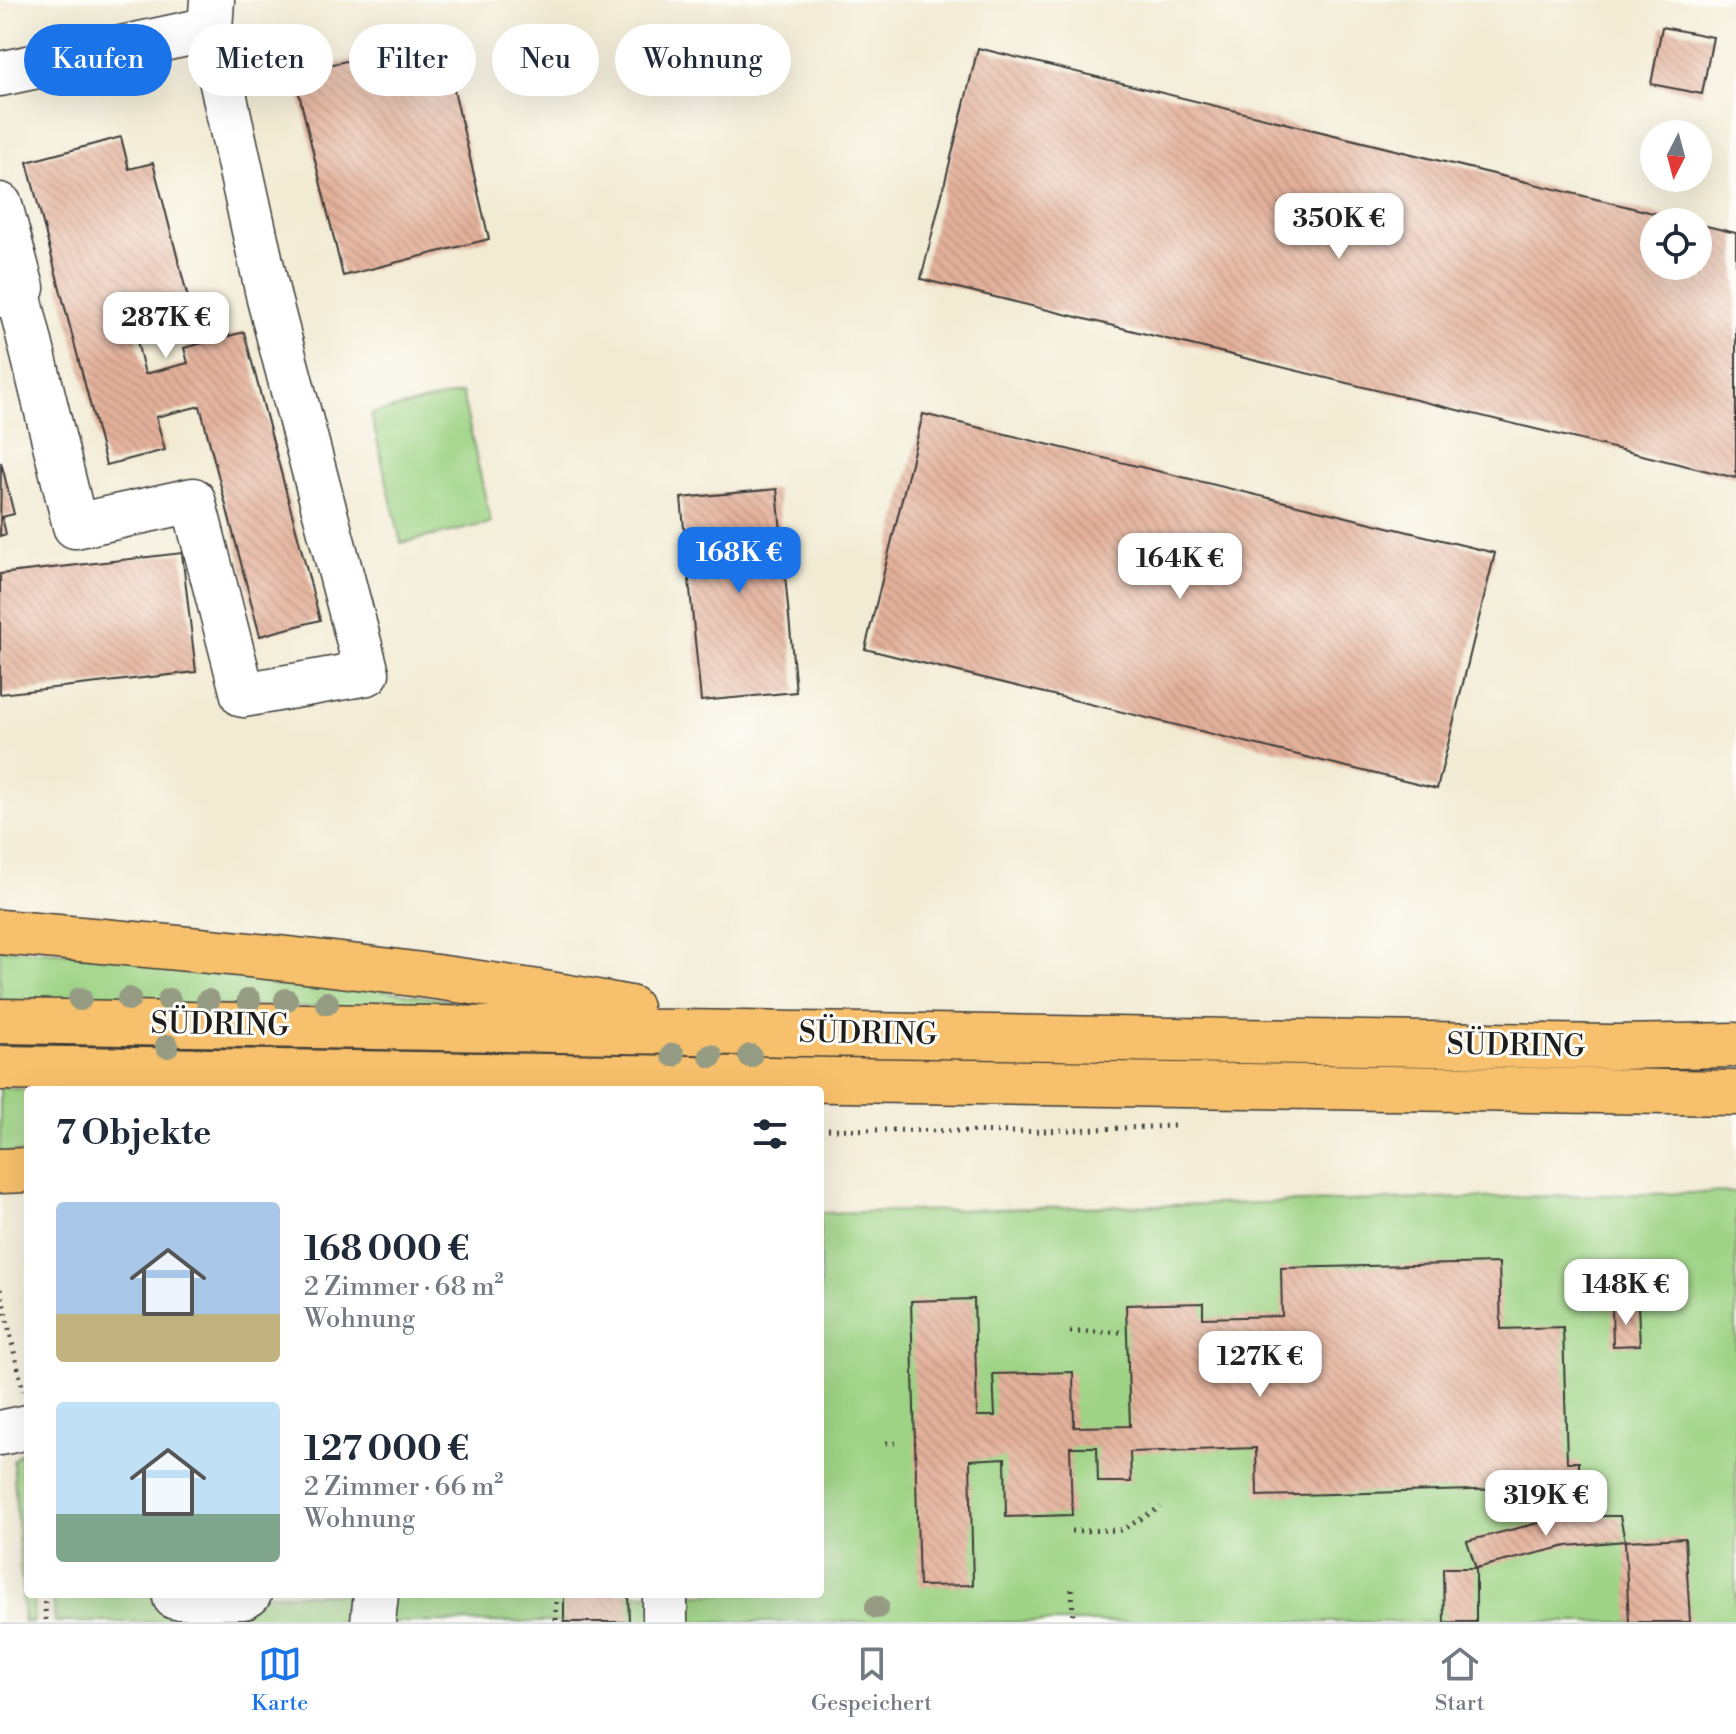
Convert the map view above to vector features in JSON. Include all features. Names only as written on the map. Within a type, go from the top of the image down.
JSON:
[{"type":"main road","points":[[0,932],[537,991],[747,1031]]},
{"type":"main road","name":"SÜDRING","points":[[0,1021],[1614,1047],[1736,1045]]},
{"type":"main road","name":"SÜDRING","points":[[0,1068],[1736,1093]]},
{"type":"main road","points":[[824,1101],[906,1081]]},
{"type":"main road","points":[[0,1171],[24,1170]]},
{"type":"lane","points":[[0,74],[211,14],[269,299],[367,673],[243,695],[193,500],[75,526],[9,292],[22,288],[0,205]]},
{"type":"lane","points":[[175,1604],[219,1598]]},
{"type":"lane","points":[[373,1622],[376,1598]]},
{"type":"lane","points":[[665,1598],[665,1622]]},
{"type":"path","points":[[0,1289],[18,1420]]},
{"type":"path","points":[[1070,1332],[1127,1332]]},
{"type":"path","points":[[886,1443],[895,1443]]},
{"type":"path","points":[[1071,1531],[1122,1530],[1161,1507]]},
{"type":"path","points":[[1072,1589],[1073,1622]]},
{"type":"path","points":[[44,1598],[46,1622]]},
{"type":"path","points":[[556,1598],[556,1622]]},
{"type":"green space","points":[[462,393],[491,523],[401,543],[371,414]]},
{"type":"green space","points":[[0,949],[176,958],[517,1011],[0,1002]]},
{"type":"green space","points":[[0,1087],[24,1090],[24,1152],[0,1153]]},
{"type":"green space","points":[[1736,1192],[1736,1622],[55,1622],[53,1598],[824,1598],[824,1213]]},
{"type":"green space","points":[[20,1453],[24,1480],[24,1598],[33,1598],[34,1622],[24,1622],[13,1461]]},
{"type":"building","points":[[1662,27],[1713,37],[1702,94],[1651,84]]},
{"type":"building","points":[[978,48],[1640,210],[1640,280],[1712,280],[1712,227],[1736,233],[1736,478],[921,279]]},
{"type":"building","points":[[349,60],[349,96],[455,96],[489,239],[343,276],[300,96],[333,96],[333,64]]},
{"type":"building","points":[[121,137],[129,169],[153,163],[190,306],[132,321],[145,374],[188,363],[184,348],[244,332],[320,620],[260,636],[200,406],[156,417],[165,450],[106,465],[27,162]]},
{"type":"building","points":[[923,414],[1495,553],[1437,789],[865,649]]},
{"type":"building","points":[[1,462],[14,514],[2,517],[6,534],[0,536]]},
{"type":"building","points":[[777,489],[796,692],[701,701],[681,498]]},
{"type":"building","points":[[182,553],[196,672],[0,694],[0,574]]},
{"type":"building","points":[[1499,1263],[1501,1329],[1563,1327],[1567,1462],[1579,1462],[1579,1487],[1257,1496],[1256,1448],[1130,1452],[1131,1482],[1098,1482],[1097,1447],[1070,1447],[1072,1515],[1006,1517],[1005,1458],[970,1460],[973,1585],[919,1586],[911,1301],[974,1299],[977,1416],[995,1416],[993,1374],[1073,1372],[1074,1427],[1130,1426],[1126,1305],[1203,1303],[1203,1318],[1282,1316],[1281,1268]]},
{"type":"building","points":[[1638,1307],[1640,1345],[1613,1346],[1612,1308]]},
{"type":"building","points":[[1566,1516],[1620,1516],[1625,1541],[1567,1546],[1476,1568],[1467,1541]]},
{"type":"building","points":[[1685,1538],[1690,1622],[1629,1622],[1625,1541]]},
{"type":"building","points":[[1443,1568],[1476,1568],[1476,1622],[1444,1622]]},
{"type":"building","points":[[564,1598],[628,1598],[629,1622],[564,1622]]}]
